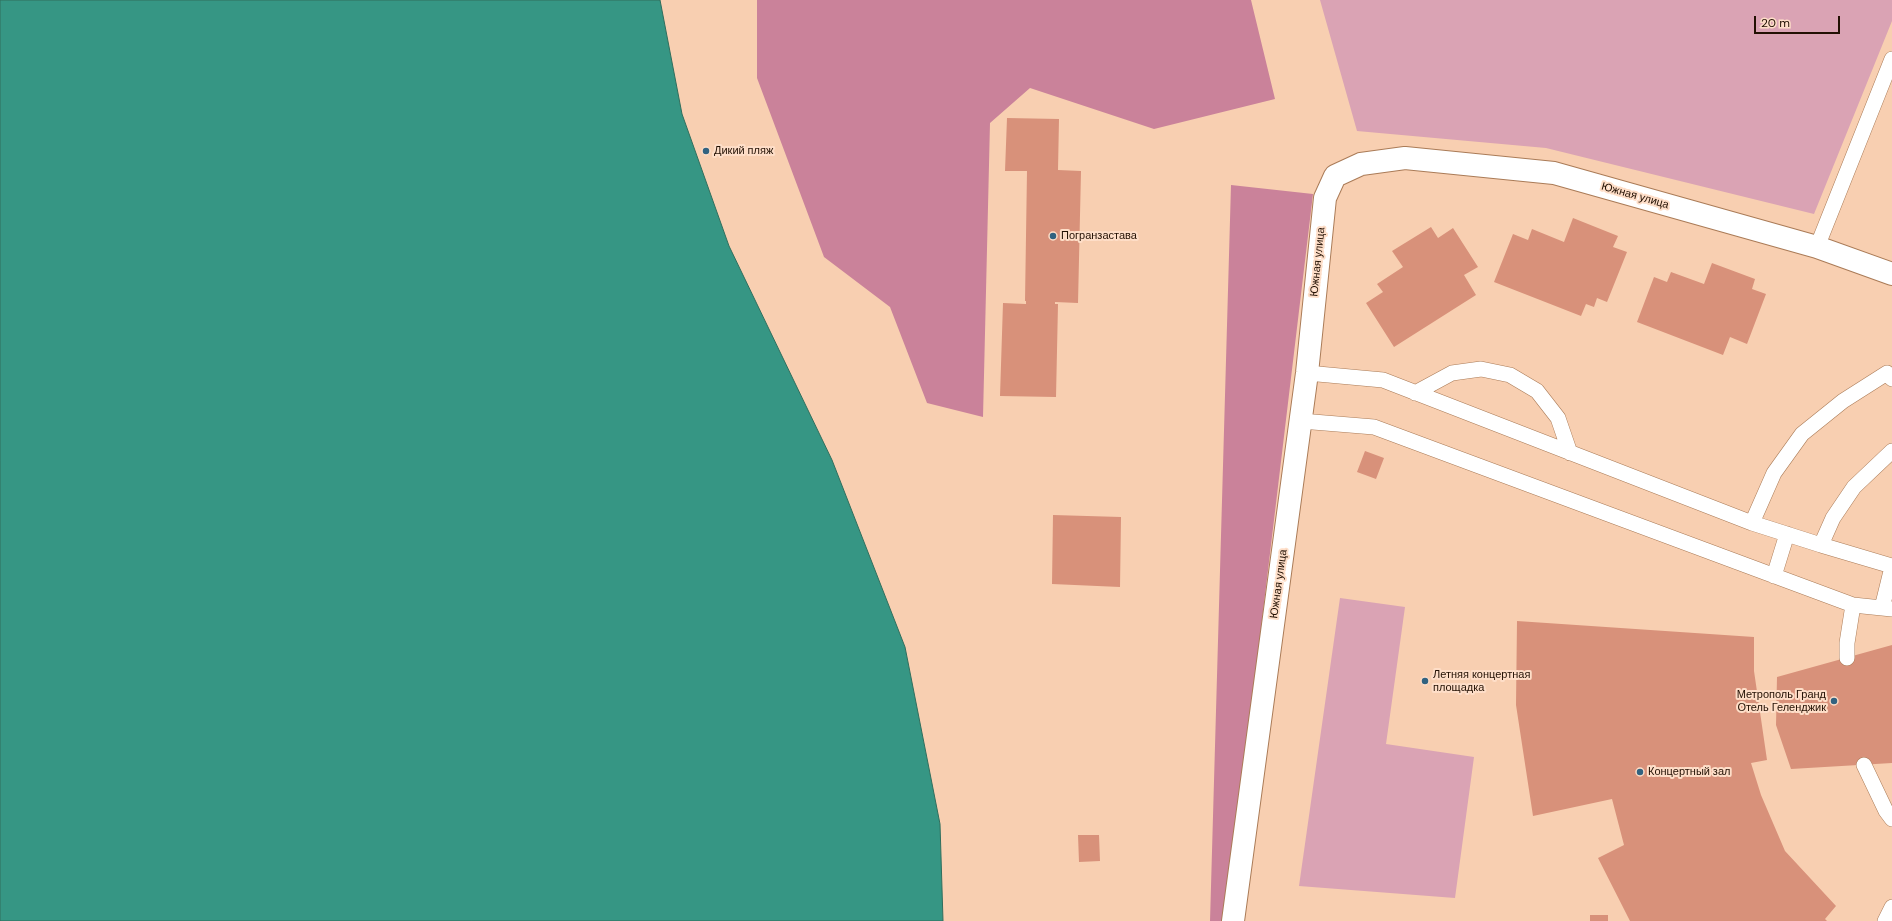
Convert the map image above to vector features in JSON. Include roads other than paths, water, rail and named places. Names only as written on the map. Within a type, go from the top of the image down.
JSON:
[{"type":"street","name":"Южная улица","points":[[1233,921],[1301,421],[1325,198],[1335,176],[1361,164],[1405,158],[1554,173],[1817,247],[1892,274]]},
{"type":"lane","points":[[1817,247],[1892,59]]},
{"type":"lane","points":[[1415,393],[1452,373],[1481,369],[1510,375],[1537,391],[1558,418],[1570,453]]},
{"type":"lane","points":[[1301,421],[1374,427],[1853,605],[1887,608],[1892,566],[1752,523],[1383,380],[1307,373]]},
{"type":"lane","points":[[1752,523],[1774,473],[1802,434],[1843,401],[1887,373],[1892,379]]},
{"type":"lane","points":[[1821,545],[1833,518],[1854,487],[1892,451]]},
{"type":"lane","points":[[1774,576],[1787,534]]},
{"type":"lane","points":[[1847,658],[1847,643],[1853,605]]},
{"type":"lane","points":[[1864,765],[1886,811],[1892,819]]},
{"type":"lane","points":[[1886,921],[1892,907]]},
{"type":"water","points":[[0,0],[660,0],[682,114],[729,246],[832,460],[905,647],[940,824],[943,921],[0,921]]},
{"type":"place","name":"Дикий пляж","points":[[706,151]]},
{"type":"place","name":"Погранзастава","points":[[1053,236]]},
{"type":"place","name":"Летняя концертная площадка","points":[[1425,681]]},
{"type":"place","name":"Метрополь Гранд Отель Геленджик","points":[[1834,701]]},
{"type":"place","name":"Концертный зал","points":[[1640,772]]}]
